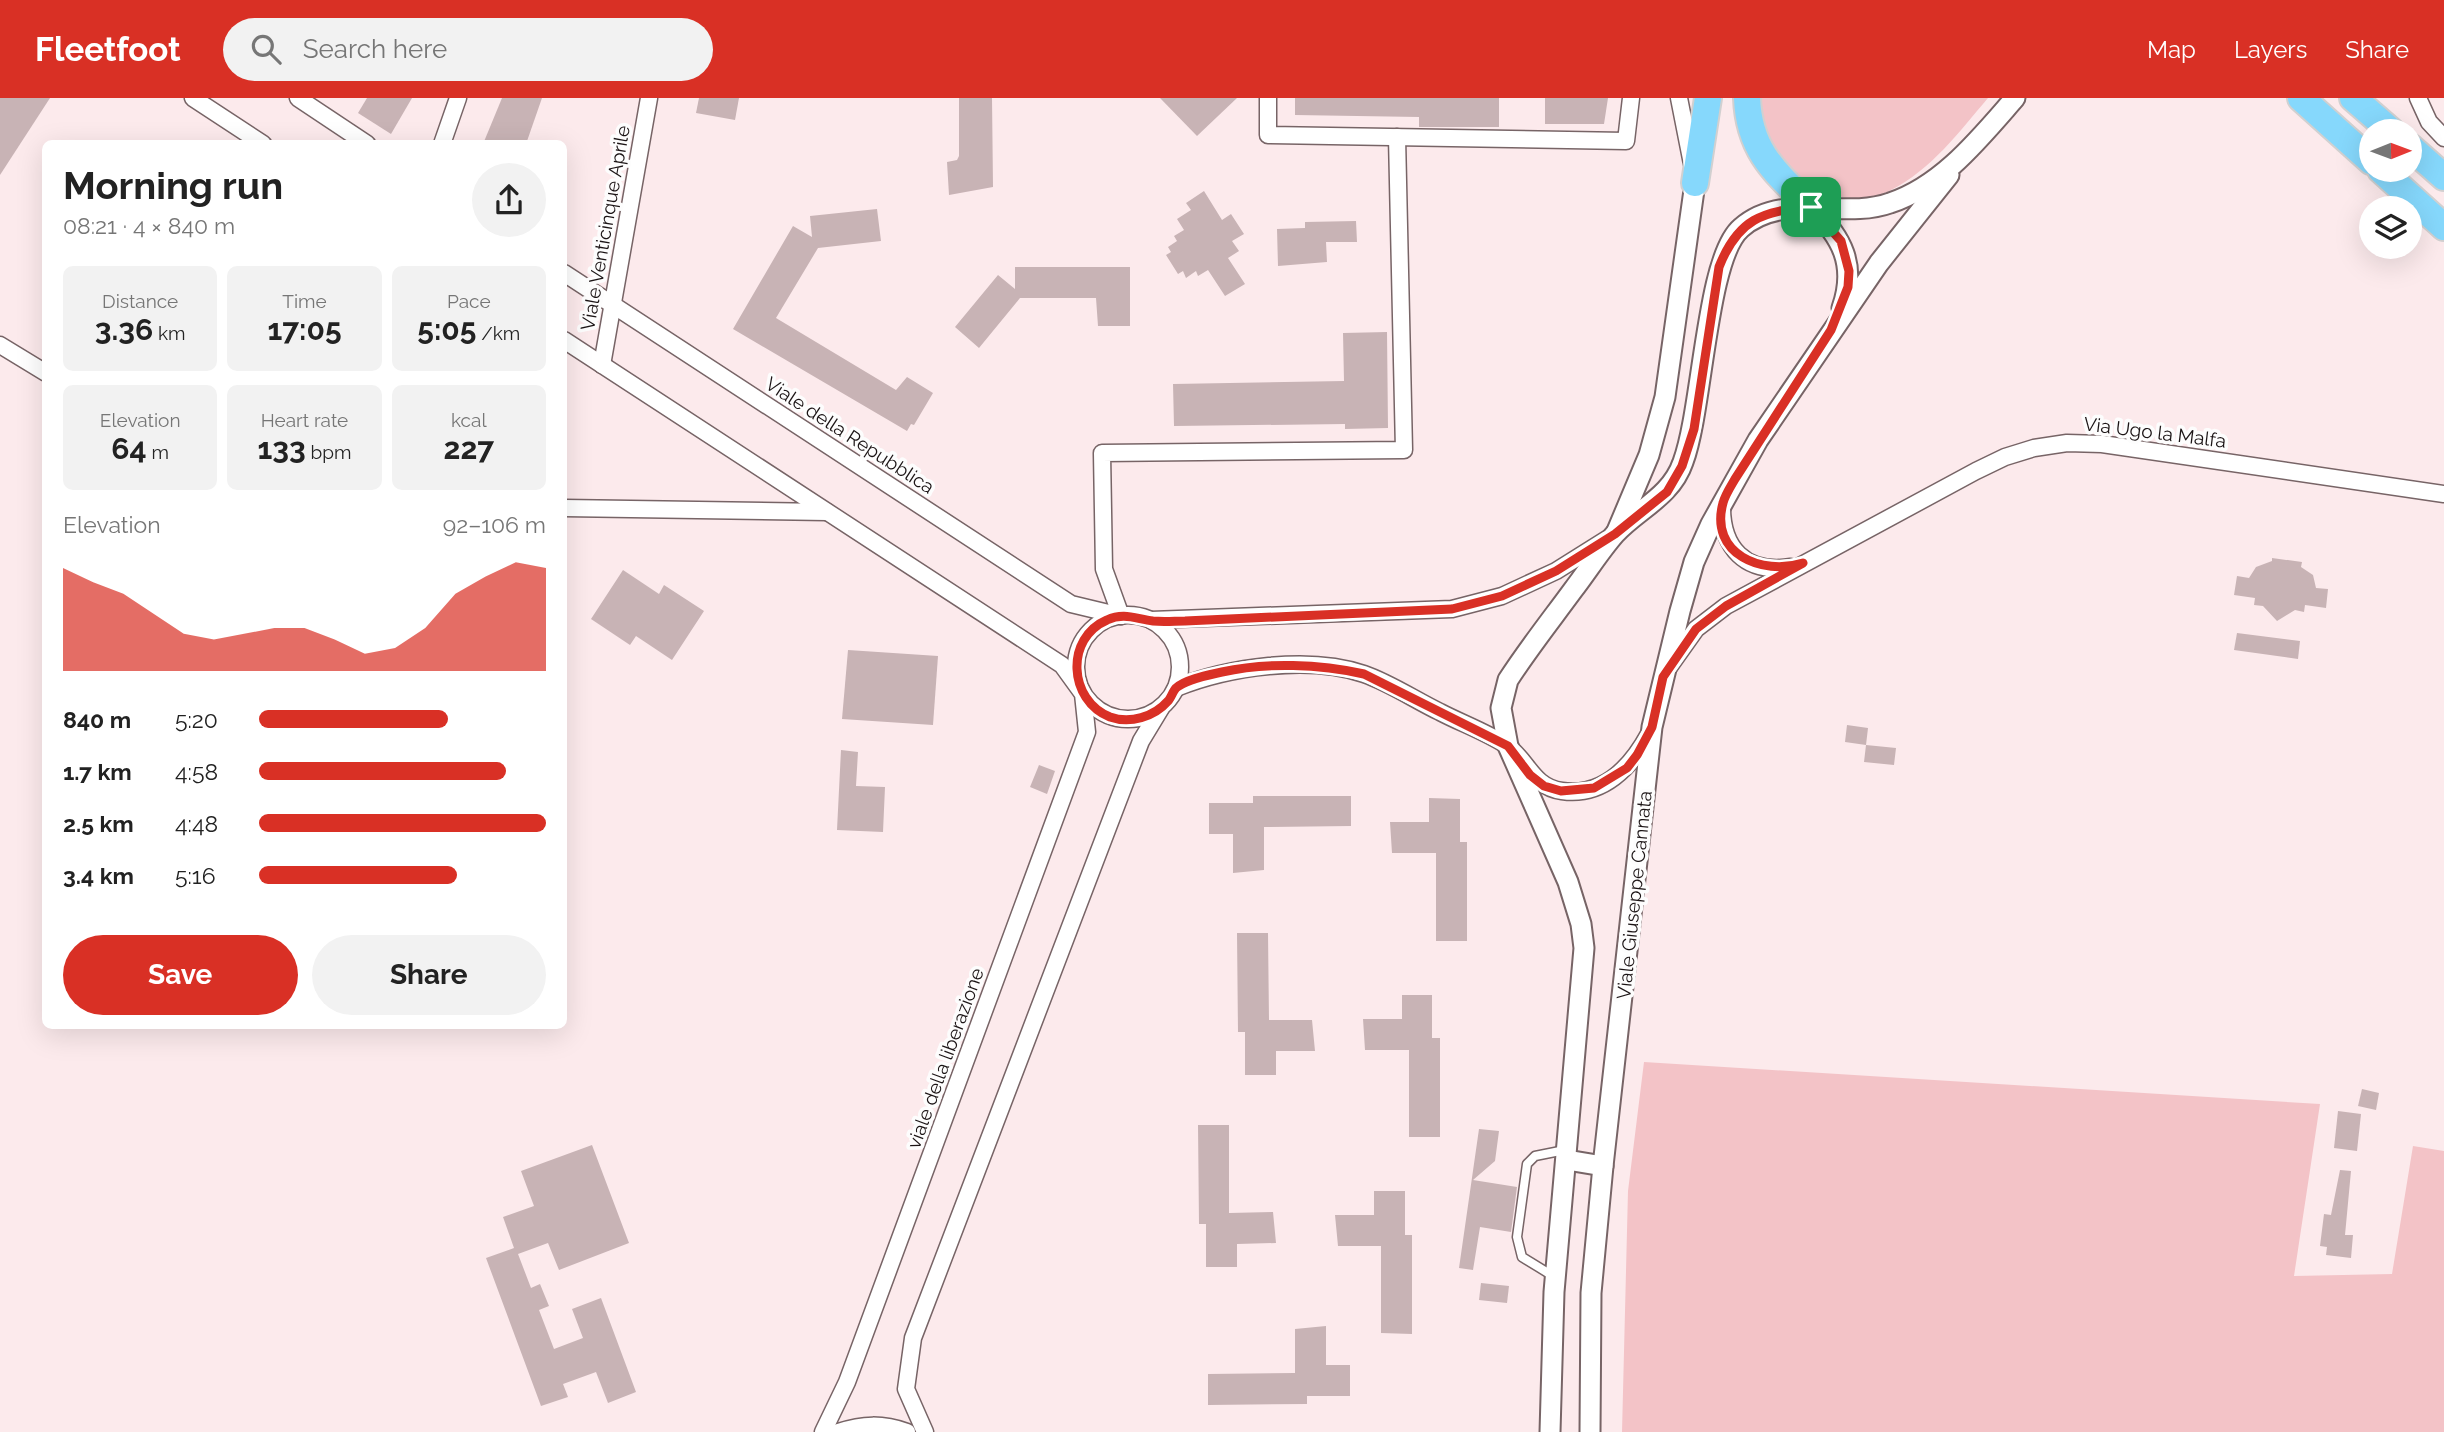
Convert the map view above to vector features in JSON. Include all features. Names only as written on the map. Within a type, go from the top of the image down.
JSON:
[{"type":"highway","points":[[1695,183],[1708,98]]},
{"type":"highway","points":[[1747,98],[1748,121],[1768,165],[1811,207]]},
{"type":"highway","points":[[2301,98],[2359,150]]},
{"type":"highway","points":[[2353,98],[2377,119]]},
{"type":"highway","points":[[2422,158],[2444,177]]},
{"type":"highway","points":[[2394,182],[2444,227]]},
{"type":"street","points":[[193,98],[257,140]]},
{"type":"street","points":[[298,98],[361,140]]},
{"type":"street","points":[[443,140],[458,98]]},
{"type":"street","name":"Viale Venticinque Aprile","points":[[602,365],[649,98]]},
{"type":"street","points":[[1268,98],[1268,135],[1626,141],[1631,98]]},
{"type":"street","points":[[1550,1432],[1555,1278],[1583,975],[1581,924],[1567,883],[1508,746],[1501,708],[1508,680],[1615,534],[1649,455],[1665,397],[1695,183],[1678,98]]},
{"type":"street","points":[[1083,694],[1077,678],[1076,661],[1082,645],[1091,631],[1105,621],[1121,616],[1137,616],[1152,621],[1452,609],[1502,596],[1556,571],[1615,534],[1667,492],[1682,466],[1694,429],[1719,267],[1727,248],[1740,229],[1758,217],[1811,207],[1843,210],[1890,204],[1918,190],[1968,152],[2015,98]]},
{"type":"street","points":[[2418,98],[2429,122],[2444,138]]},
{"type":"street","points":[[1121,616],[1104,569],[1102,453],[1404,450],[1397,137]]},
{"type":"street","name":"Viale Giuseppe Cannata","points":[[1590,1432],[1591,1293],[1652,727],[1695,562],[1723,503],[1758,440],[1831,330],[1879,263],[1968,152]]},
{"type":"street","points":[[1811,207],[1841,241],[1849,271],[1843,306],[1831,330]]},
{"type":"street","name":"Viale della Repubblica","points":[[567,275],[1071,604],[1121,616]]},
{"type":"street","points":[[567,342],[1062,665],[1095,708],[1110,717],[1127,720],[1145,717],[1161,708]]},
{"type":"street","points":[[0,345],[42,371]]},
{"type":"street","name":"Via Ugo la Malfa","points":[[1663,677],[1696,629],[1709,617],[1803,563],[1976,471],[2034,448],[2067,443],[2102,444],[2444,494]]},
{"type":"street","name":"Via Ugo la Malfa","points":[[1723,503],[1724,531],[1728,541],[1744,559],[1775,569],[1803,563]]},
{"type":"street","points":[[567,508],[827,512]]},
{"type":"street","points":[[925,1432],[906,1389],[914,1338],[1141,741],[1176,688],[1180,673],[1174,642],[1152,621]]},
{"type":"street","points":[[1176,688],[1224,671],[1320,666],[1364,674],[1508,746],[1530,775],[1544,786],[1561,791],[1578,791],[1611,780],[1627,768],[1652,727]]},
{"type":"street","name":"viale della liberazione","points":[[823,1432],[847,1382],[1087,732],[1083,694]]},
{"type":"street","points":[[1567,1155],[1603,1166]]},
{"type":"street","points":[[838,1432],[862,1424],[888,1425],[907,1432]]},
{"type":"lane","points":[[1555,1278],[1522,1256],[1517,1237],[1527,1164],[1535,1156],[1567,1155]]},
{"type":"shaded area","points":[[1759,98],[1988,98],[1944,149],[1919,172],[1891,190],[1858,198],[1841,197],[1806,185],[1778,164],[1768,151],[1763,138]]},
{"type":"shaded area","points":[[1644,1062],[2320,1104],[2294,1276],[2392,1274],[2413,1146],[2444,1151],[2444,1432],[1622,1432],[1628,1191]]},
{"type":"building","points":[[0,98],[50,98],[0,175]]},
{"type":"building","points":[[367,98],[412,98],[391,134],[358,113]]},
{"type":"building","points":[[502,98],[542,98],[527,140],[485,140]]},
{"type":"building","points":[[699,98],[739,98],[735,120],[696,113]]},
{"type":"building","points":[[959,98],[992,98],[993,187],[949,195],[947,162],[957,160],[959,156]]},
{"type":"building","points":[[1160,98],[1237,98],[1197,136]]},
{"type":"building","points":[[1295,98],[1499,98],[1499,127],[1419,127],[1419,117],[1295,115]]},
{"type":"building","points":[[1545,98],[1608,98],[1604,124],[1545,124]]},
{"type":"building","points":[[1204,191],[1222,220],[1231,214],[1244,234],[1232,241],[1239,251],[1228,258],[1245,284],[1225,296],[1208,270],[1198,276],[1196,271],[1186,278],[1183,271],[1178,274],[1166,255],[1171,252],[1168,247],[1177,241],[1174,236],[1184,230],[1177,219],[1191,210],[1186,203]]},
{"type":"building","points":[[877,209],[881,241],[818,248],[776,318],[896,390],[907,377],[933,393],[914,425],[911,424],[907,431],[733,329],[793,226],[812,237],[810,216]]},
{"type":"building","points":[[1356,221],[1357,242],[1326,242],[1327,262],[1278,266],[1277,229],[1305,228],[1305,222]]},
{"type":"building","points":[[1015,267],[1130,267],[1130,326],[1098,326],[1096,298],[1020,298],[979,348],[955,327],[998,275],[1015,289]]},
{"type":"building","points":[[1387,332],[1388,428],[1345,429],[1345,424],[1174,426],[1173,384],[1344,381],[1343,333]]},
{"type":"building","points":[[2272,558],[2302,562],[2301,567],[2313,575],[2316,588],[2328,589],[2326,608],[2305,605],[2304,612],[2295,610],[2277,621],[2263,606],[2254,605],[2255,598],[2234,595],[2237,576],[2249,578],[2256,567],[2272,561]]},
{"type":"building","points":[[623,570],[659,594],[664,585],[704,611],[672,660],[636,636],[630,645],[591,619]]},
{"type":"building","points":[[2237,633],[2300,641],[2298,659],[2234,650]]},
{"type":"building","points":[[848,650],[938,656],[933,725],[842,719]]},
{"type":"building","points":[[1847,725],[1868,728],[1866,745],[1845,742]]},
{"type":"building","points":[[1866,745],[1896,748],[1894,765],[1864,762]]},
{"type":"building","points":[[841,750],[858,752],[856,786],[885,787],[883,832],[837,830]]},
{"type":"building","points":[[1039,765],[1055,771],[1047,794],[1030,787]]},
{"type":"building","points":[[1253,796],[1351,796],[1351,826],[1264,827],[1264,870],[1233,873],[1233,834],[1209,834],[1209,803],[1253,803]]},
{"type":"building","points":[[1429,798],[1460,799],[1460,842],[1467,842],[1467,941],[1436,941],[1436,853],[1392,853],[1390,822],[1429,822]]},
{"type":"building","points":[[1237,933],[1268,933],[1269,1020],[1312,1020],[1315,1051],[1276,1051],[1276,1075],[1245,1075],[1245,1032],[1238,1032]]},
{"type":"building","points":[[1402,995],[1432,995],[1432,1038],[1440,1038],[1440,1137],[1409,1137],[1409,1050],[1365,1050],[1363,1019],[1402,1019]]},
{"type":"building","points":[[2362,1089],[2379,1093],[2376,1110],[2358,1106]]},
{"type":"building","points":[[2338,1111],[2361,1114],[2357,1151],[2334,1148]]},
{"type":"building","points":[[1198,1125],[1229,1125],[1229,1213],[1273,1212],[1276,1243],[1237,1244],[1237,1267],[1206,1267],[1206,1224],[1199,1224]]},
{"type":"building","points":[[1479,1129],[1499,1131],[1495,1161],[1473,1180],[1517,1187],[1511,1232],[1480,1227],[1473,1270],[1459,1268]]},
{"type":"building","points":[[592,1145],[629,1243],[559,1270],[548,1243],[518,1254],[531,1288],[540,1284],[549,1306],[539,1310],[554,1349],[583,1338],[572,1309],[601,1298],[636,1392],[608,1403],[596,1372],[563,1384],[568,1397],[541,1406],[486,1258],[514,1248],[503,1217],[534,1206],[521,1171]]},
{"type":"building","points":[[2340,1170],[2351,1171],[2345,1235],[2353,1235],[2351,1258],[2326,1255],[2327,1247],[2320,1246],[2324,1214],[2331,1215]]},
{"type":"building","points":[[1374,1191],[1405,1191],[1405,1235],[1412,1235],[1412,1334],[1381,1333],[1381,1246],[1338,1246],[1335,1215],[1374,1215]]},
{"type":"building","points":[[1481,1283],[1509,1286],[1507,1303],[1479,1300]]},
{"type":"building","points":[[1326,1326],[1326,1365],[1350,1365],[1350,1396],[1307,1396],[1307,1404],[1208,1405],[1208,1374],[1295,1373],[1295,1329]]},
{"type":"route","points":[[1811,207],[1830,226],[1841,241],[1846,254],[1849,271],[1843,306],[1831,330],[1735,479],[1723,503],[1722,519],[1728,541],[1744,559],[1753,564],[1775,569],[1803,563],[1726,606],[1696,629],[1663,677],[1652,727],[1637,755],[1627,768],[1611,780],[1594,788],[1578,791],[1561,791],[1544,786],[1530,775],[1508,746],[1364,674],[1343,669],[1320,666],[1224,671],[1176,688],[1161,708],[1145,717],[1127,720],[1110,717],[1095,708],[1083,694],[1077,678],[1076,661],[1082,645],[1091,631],[1105,621],[1121,616],[1137,616],[1152,621],[1185,621],[1452,609],[1502,596],[1556,571],[1615,534],[1667,492],[1682,466],[1694,429],[1719,267],[1727,248],[1740,229],[1758,217],[1811,207]]}]
